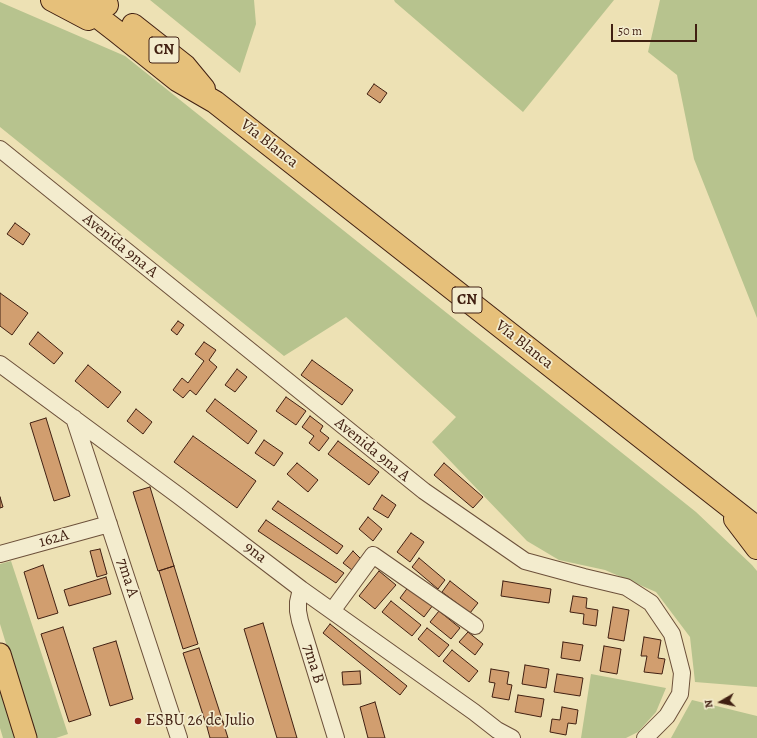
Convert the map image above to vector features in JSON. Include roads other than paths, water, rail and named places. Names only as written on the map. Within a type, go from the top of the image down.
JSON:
[{"type":"highway","points":[[52,0],[126,38]]},
{"type":"highway","name":"Vía Blanca","points":[[76,0],[126,38],[177,80],[215,102],[757,528]]},
{"type":"highway","name":"Vía Blanca","points":[[103,2],[185,66],[215,102]]},
{"type":"highway","points":[[719,499],[757,548]]},
{"type":"main road","points":[[0,654],[26,738]]},
{"type":"street","name":"Avenida 9na A","points":[[0,149],[424,491],[526,561],[626,587],[651,603],[672,634],[682,673],[680,694],[667,716],[645,738]]},
{"type":"street","name":"9na","points":[[0,364],[301,589],[497,730],[512,738]]},
{"type":"street","name":"7ma A","points":[[74,418],[180,738]]},
{"type":"street","name":"162A","points":[[0,554],[109,524]]},
{"type":"street","points":[[332,611],[373,555],[475,626]]},
{"type":"street","name":"7ma B","points":[[301,589],[298,602],[300,621],[336,738]]},
{"type":"place","name":"ESBU 26 de Julio","points":[[138,721]]}]
